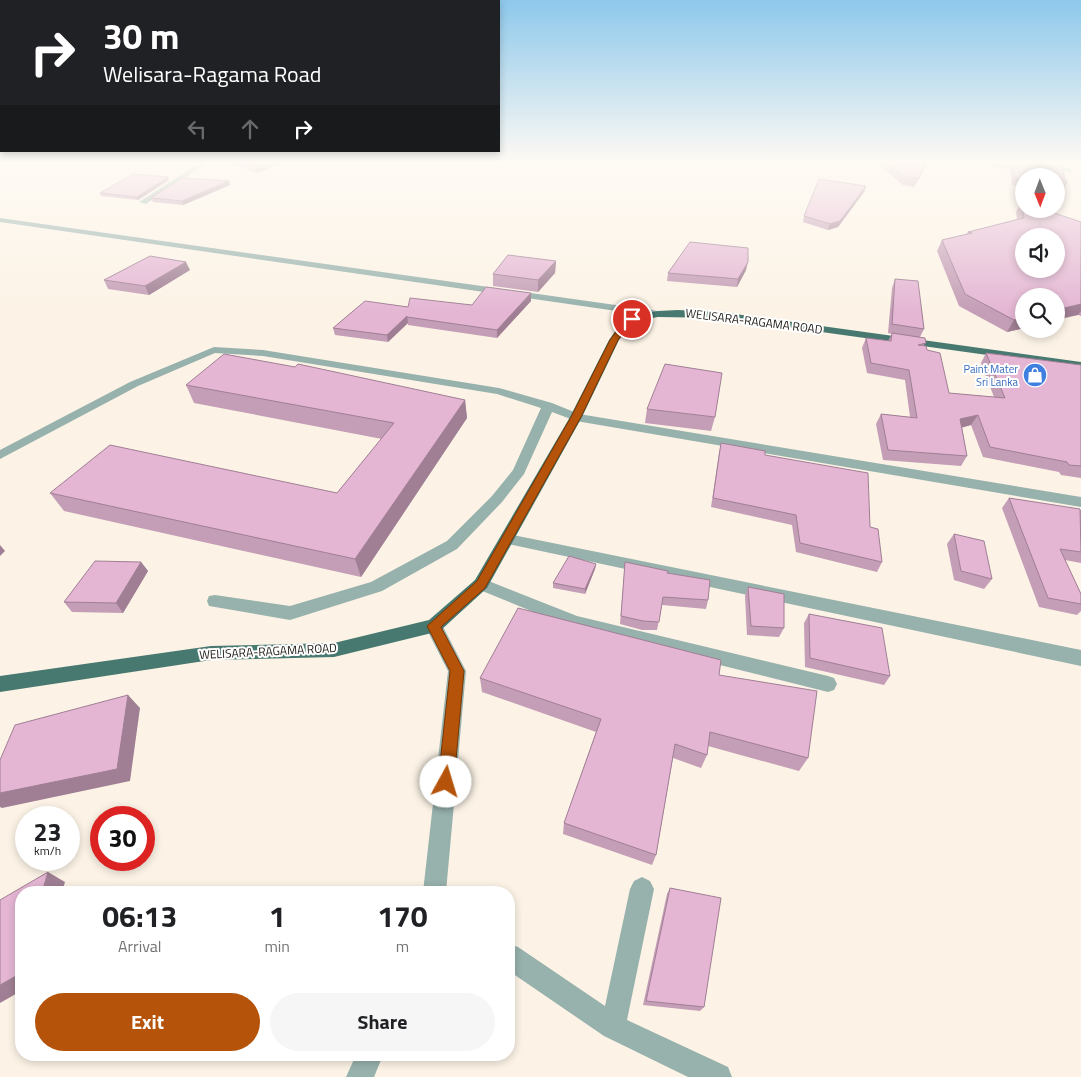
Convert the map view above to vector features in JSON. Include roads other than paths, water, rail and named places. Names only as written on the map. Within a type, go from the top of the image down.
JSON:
[{"type":"main road","name":"WELISARA-RAGAMA ROAD","points":[[0,684],[211,653],[334,650],[434,626],[481,584],[576,417],[620,331],[632,319],[658,314],[678,313],[721,315],[1081,365]]},
{"type":"street","points":[[0,220],[658,314]]},
{"type":"street","points":[[0,455],[134,384],[214,350],[263,353],[499,391],[576,417],[1081,502]]},
{"type":"street","points":[[215,601],[290,613],[376,587],[452,545],[497,499],[519,471],[548,406]]},
{"type":"street","points":[[508,539],[1081,658]]},
{"type":"street","points":[[481,584],[575,622],[828,684]]},
{"type":"street","points":[[434,626],[457,671],[436,886]]},
{"type":"street","points":[[613,1027],[642,889]]},
{"type":"street","points":[[515,960],[613,1027],[718,1077]]},
{"type":"street","points":[[360,1077],[367,1061]]},
{"type":"place","name":"Paint Mater Sri Lanka","points":[[1035,375]]}]
